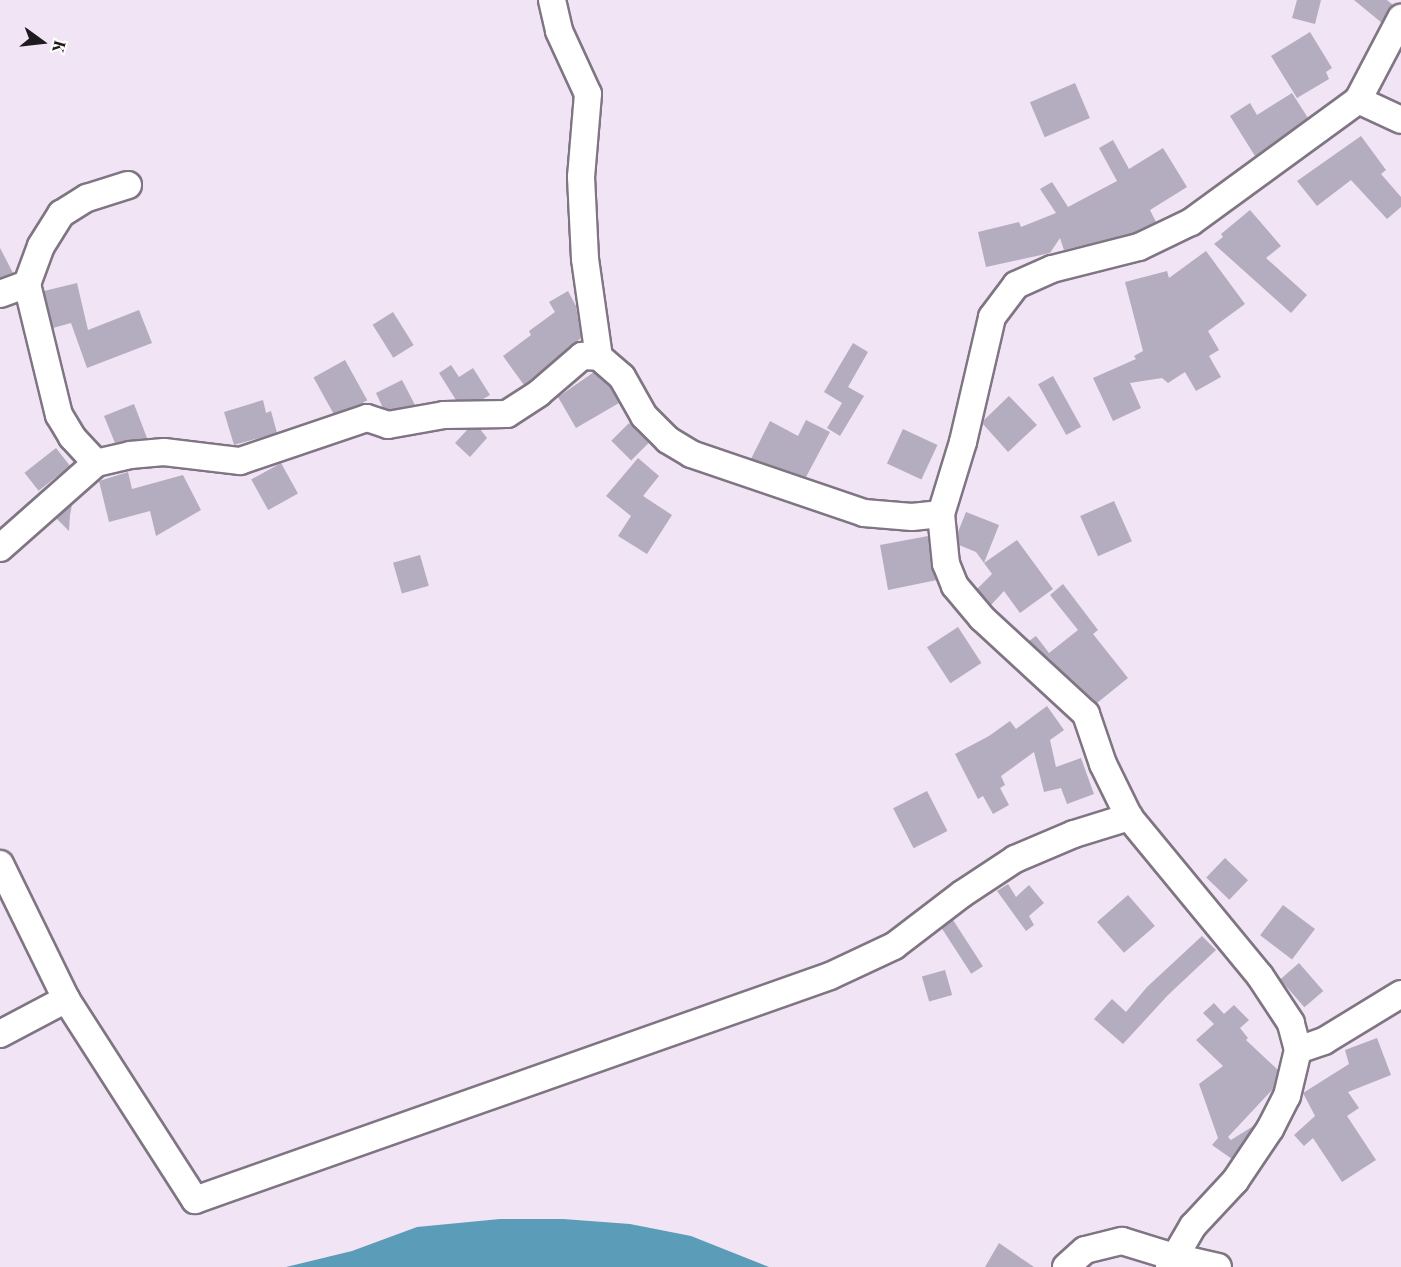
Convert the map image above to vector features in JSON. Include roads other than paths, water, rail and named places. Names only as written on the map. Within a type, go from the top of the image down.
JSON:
[{"type":"street","points":[[552,0],[559,31],[588,94],[582,189],[585,259],[599,357]]},
{"type":"street","points":[[1171,1262],[1193,1226],[1235,1181],[1270,1129],[1287,1096],[1298,1050],[1291,1023],[1260,976],[1156,846],[1129,818],[1103,764],[1086,714],[991,626],[955,586],[946,564],[941,514],[963,442],[992,317],[1016,285],[1052,269],[1139,247],[1191,222],[1358,100],[1401,18]]},
{"type":"street","points":[[1358,100],[1401,120]]},
{"type":"street","points":[[96,463],[72,437],[59,415],[27,284],[41,246],[61,214],[87,198],[128,185]]},
{"type":"street","points":[[0,294],[27,284]]},
{"type":"street","points":[[0,548],[96,463],[130,455],[164,452],[240,460],[368,418],[388,424],[444,415],[507,414],[540,393],[582,356],[599,357],[622,377],[644,416],[668,440],[691,454],[864,513],[912,517],[941,514]]},
{"type":"street","points":[[0,864],[66,999],[195,1200],[830,976],[894,946],[962,894],[1015,859],[1074,834],[1129,818]]},
{"type":"street","points":[[1298,1050],[1323,1041],[1401,994]]},
{"type":"street","points":[[0,1034],[66,999]]},
{"type":"street","points":[[1066,1267],[1085,1250],[1122,1241],[1171,1262],[1218,1267]]},
{"type":"water","points":[[500,1219],[563,1219],[630,1224],[691,1236],[769,1267],[286,1267],[352,1251],[417,1227]]}]
